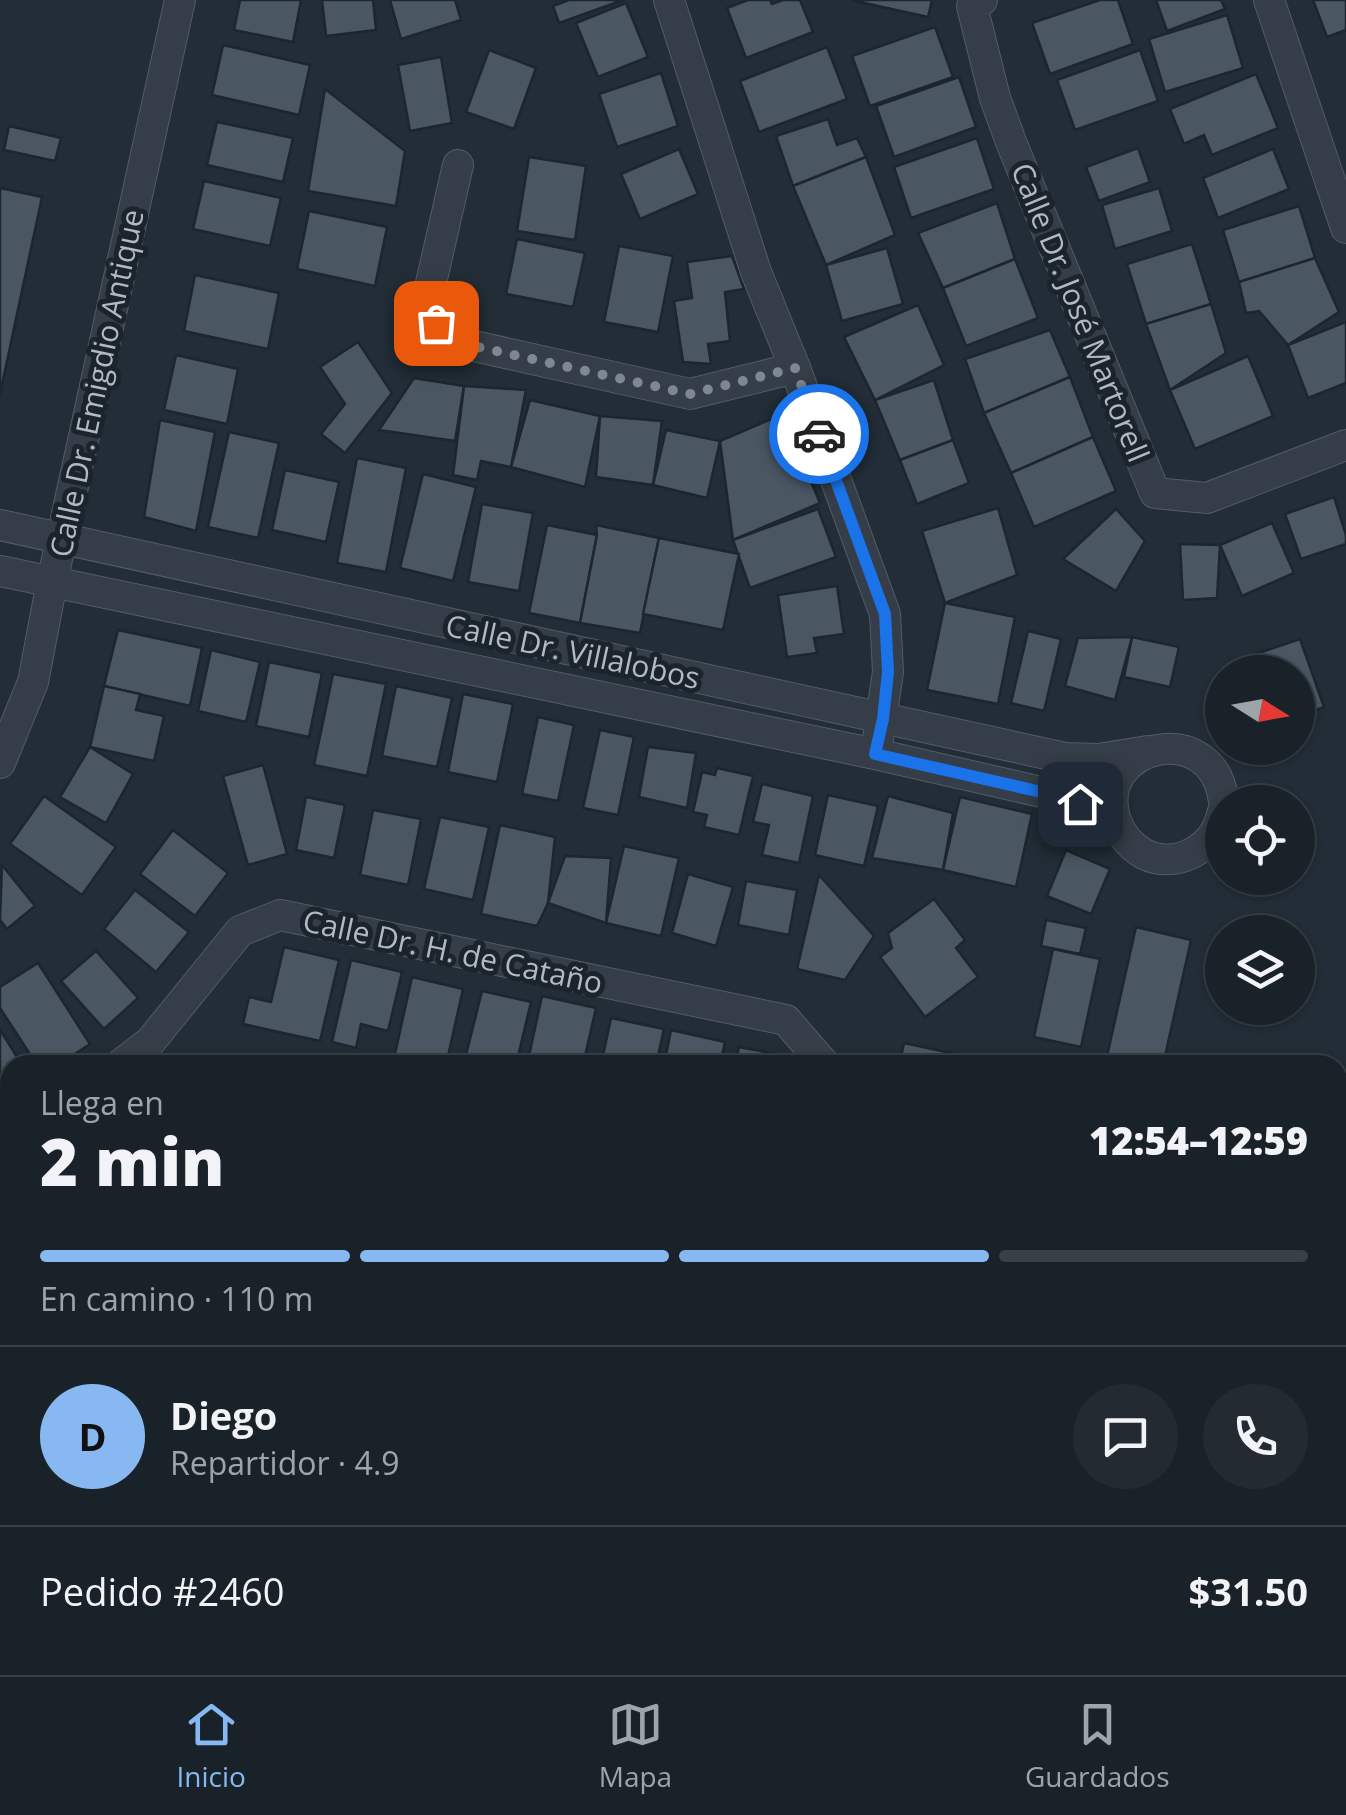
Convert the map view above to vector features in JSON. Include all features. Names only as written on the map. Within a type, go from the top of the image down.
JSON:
[{"type":"street","name":"Calle Dr. Emigdio Antique","points":[[0,763],[32,682],[180,0]]},
{"type":"street","points":[[669,0],[756,272],[885,614],[888,672],[875,754]]},
{"type":"street","name":"Calle Dr. José Martorell","points":[[982,0],[972,6],[995,98],[1155,493],[1207,498],[1346,445]]},
{"type":"street","points":[[1269,0],[1346,228]]},
{"type":"street","points":[[458,165],[426,305],[446,340],[690,394],[795,368]]},
{"type":"street","name":"Calle Dr. Villalobos","points":[[0,525],[1064,758],[1098,758],[1166,748],[1184,750],[1201,758],[1221,785]]},
{"type":"street","name":"Calle Dr. Villalobos","points":[[0,571],[1050,794],[1080,804],[1118,828],[1144,854],[1161,859],[1179,858],[1205,845]]},
{"type":"street","points":[[1118,828],[1114,792],[1132,761],[1148,752]]},
{"type":"street","name":"Calle Dr. H. de Cataño","points":[[133,1055],[150,1042],[240,931],[280,914],[786,1020],[817,1055]]},
{"type":"building","points":[[240,0],[301,0],[293,42],[234,30]]},
{"type":"building","points":[[322,0],[373,0],[376,30],[326,36]]},
{"type":"building","points":[[390,0],[455,0],[461,20],[401,39]]},
{"type":"building","points":[[569,0],[623,0],[559,23],[553,6]]},
{"type":"building","points":[[748,0],[770,0],[772,4],[800,0],[813,32],[746,58],[727,8]]},
{"type":"building","points":[[851,0],[932,0],[928,17]]},
{"type":"building","points":[[1100,0],[1118,0],[1133,44],[1050,74],[1032,23]]},
{"type":"building","points":[[1156,0],[1221,0],[1225,9],[1167,31]]},
{"type":"building","points":[[1313,0],[1346,0],[1346,30],[1327,37]]},
{"type":"building","points":[[626,3],[648,57],[598,77],[576,23]]},
{"type":"building","points":[[1227,15],[1243,68],[1165,92],[1149,39]]},
{"type":"building","points":[[935,27],[953,77],[870,106],[852,56]]},
{"type":"building","points":[[223,45],[310,65],[299,115],[212,95]]},
{"type":"building","points":[[827,47],[847,99],[759,132],[740,81]]},
{"type":"building","points":[[489,50],[536,68],[514,129],[466,112]]},
{"type":"building","points":[[1140,50],[1158,101],[1075,130],[1057,80]]},
{"type":"building","points":[[441,57],[452,123],[410,131],[398,65]]},
{"type":"building","points":[[661,73],[678,126],[617,147],[599,94]]},
{"type":"building","points":[[1256,74],[1278,128],[1212,155],[1204,135],[1184,144],[1170,109]]},
{"type":"building","points":[[959,77],[976,127],[894,157],[876,106]]},
{"type":"building","points":[[325,89],[405,151],[396,206],[308,191]]},
{"type":"building","points":[[828,119],[837,145],[857,138],[866,157],[793,186],[776,136]]},
{"type":"building","points":[[217,122],[293,138],[283,182],[207,165]]},
{"type":"building","points":[[9,126],[61,138],[55,161],[4,150]]},
{"type":"building","points":[[977,138],[994,189],[911,218],[894,167]]},
{"type":"building","points":[[1138,148],[1150,182],[1099,201],[1086,167]]},
{"type":"building","points":[[679,149],[698,194],[640,219],[621,174]]},
{"type":"building","points":[[1273,149],[1289,189],[1218,218],[1203,178]]},
{"type":"building","points":[[529,157],[586,166],[575,240],[517,231]]},
{"type":"building","points":[[866,157],[895,235],[826,265],[793,186]]},
{"type":"building","points":[[204,181],[281,198],[270,246],[193,229]]},
{"type":"building","points":[[0,188],[42,197],[0,394]]},
{"type":"building","points":[[1159,188],[1172,231],[1115,249],[1102,205]]},
{"type":"building","points":[[997,203],[1015,259],[943,288],[918,233]]},
{"type":"building","points":[[1299,206],[1315,258],[1239,282],[1223,230]]},
{"type":"building","points":[[309,211],[387,227],[375,286],[297,269]]},
{"type":"building","points":[[517,239],[585,253],[573,307],[506,294]]},
{"type":"building","points":[[1192,244],[1211,304],[1146,324],[1127,264]]},
{"type":"building","points":[[619,246],[673,256],[658,332],[604,322]]},
{"type":"building","points":[[887,248],[903,304],[842,321],[826,265]]},
{"type":"building","points":[[732,256],[744,289],[725,292],[730,341],[708,344],[711,364],[683,362],[674,301],[692,298],[687,262]]},
{"type":"building","points":[[1315,258],[1339,312],[1288,345],[1259,311],[1246,313],[1239,282]]},
{"type":"building","points":[[1015,259],[1038,318],[966,346],[943,288]]},
{"type":"building","points":[[195,275],[279,293],[268,349],[184,331]]},
{"type":"building","points":[[1211,304],[1226,353],[1170,390],[1146,324]]},
{"type":"building","points":[[918,305],[944,365],[875,400],[844,337]]},
{"type":"building","points":[[1346,322],[1346,383],[1308,398],[1288,345]]},
{"type":"building","points":[[1050,330],[1070,377],[984,413],[965,359]]},
{"type":"building","points":[[358,342],[392,393],[345,453],[321,434],[345,404],[320,367]]},
{"type":"building","points":[[176,355],[238,369],[227,424],[164,410]]},
{"type":"building","points":[[1248,356],[1273,416],[1195,449],[1170,390]]},
{"type":"building","points":[[1070,377],[1093,437],[1011,473],[984,413]]},
{"type":"building","points":[[414,378],[464,386],[455,441],[379,430]]},
{"type":"building","points":[[934,380],[953,440],[900,460],[875,400]]},
{"type":"building","points":[[464,386],[526,390],[511,467],[481,461],[477,480],[453,475]]},
{"type":"building","points":[[530,400],[600,416],[585,487],[511,467]]},
{"type":"building","points":[[783,414],[820,503],[733,540],[720,441]]},
{"type":"building","points":[[600,416],[662,421],[653,485],[596,477]]},
{"type":"building","points":[[160,420],[215,432],[196,531],[144,517]]},
{"type":"building","points":[[666,430],[720,441],[707,498],[653,485]]},
{"type":"building","points":[[229,432],[279,443],[258,538],[208,527]]},
{"type":"building","points":[[1093,437],[1116,491],[1034,527],[1011,473]]},
{"type":"building","points":[[953,440],[969,483],[917,504],[900,460]]},
{"type":"building","points":[[357,458],[406,468],[386,572],[337,563]]},
{"type":"building","points":[[285,470],[339,482],[326,542],[272,530]]},
{"type":"building","points":[[423,474],[476,487],[453,581],[400,568]]},
{"type":"building","points":[[1334,497],[1346,544],[1301,559],[1285,514]]},
{"type":"building","points":[[482,504],[533,513],[519,591],[468,582]]},
{"type":"building","points":[[998,508],[1017,575],[945,603],[922,531]]},
{"type":"building","points":[[818,509],[836,557],[750,588],[733,540]]},
{"type":"building","points":[[1116,509],[1145,541],[1116,591],[1063,559]]},
{"type":"building","points":[[1272,523],[1294,573],[1242,596],[1220,545]]},
{"type":"building","points":[[547,525],[597,535],[580,623],[529,613]]},
{"type":"building","points":[[596,525],[659,538],[640,633],[580,623]]},
{"type":"building","points":[[659,538],[739,554],[723,630],[643,614]]},
{"type":"building","points":[[1180,544],[1220,545],[1217,598],[1183,600]]},
{"type":"building","points":[[837,586],[844,634],[814,638],[817,653],[787,657],[778,595]]},
{"type":"building","points":[[945,603],[1015,617],[998,704],[927,690]]},
{"type":"building","points":[[118,630],[202,648],[190,706],[104,686]]},
{"type":"building","points":[[1028,631],[1061,639],[1044,711],[1011,703]]},
{"type":"building","points":[[1132,637],[1179,647],[1170,687],[1124,677]]},
{"type":"building","points":[[1132,637],[1115,700],[1065,686],[1078,638]]},
{"type":"building","points":[[1300,639],[1306,655],[1253,655]]},
{"type":"building","points":[[211,650],[260,662],[246,722],[198,711]]},
{"type":"building","points":[[269,662],[322,673],[309,737],[256,726]]},
{"type":"building","points":[[333,674],[386,684],[367,776],[314,765]]},
{"type":"building","points":[[1315,682],[1324,707],[1315,710]]},
{"type":"building","points":[[104,686],[140,694],[136,710],[164,716],[154,761],[90,747]]},
{"type":"building","points":[[396,686],[452,698],[437,767],[382,756]]},
{"type":"building","points":[[463,694],[513,704],[497,782],[448,772]]},
{"type":"building","points":[[538,717],[574,725],[558,801],[522,794]]},
{"type":"building","points":[[600,730],[634,737],[618,815],[583,808]]},
{"type":"building","points":[[90,747],[133,774],[106,823],[60,797]]},
{"type":"building","points":[[648,747],[696,753],[687,808],[639,797]]},
{"type":"building","points":[[263,765],[287,854],[248,865],[223,776]]},
{"type":"building","points":[[717,768],[753,776],[739,835],[704,827],[707,815],[693,812],[702,772],[715,775]]},
{"type":"building","points":[[762,784],[813,796],[799,863],[762,855],[769,825],[753,822]]},
{"type":"building","points":[[828,795],[878,806],[864,866],[815,855]]},
{"type":"building","points":[[44,796],[116,847],[82,895],[10,844]]},
{"type":"building","points":[[888,796],[953,813],[943,870],[872,858]]},
{"type":"building","points":[[306,797],[345,805],[334,858],[296,850]]},
{"type":"building","points":[[960,797],[1032,814],[1016,887],[943,870]]},
{"type":"building","points":[[373,810],[421,819],[408,885],[360,875]]},
{"type":"building","points":[[440,817],[489,827],[473,900],[424,889]]},
{"type":"building","points":[[500,825],[555,837],[548,903],[537,926],[481,914]]},
{"type":"building","points":[[173,830],[228,873],[195,916],[140,874]]},
{"type":"building","points":[[624,846],[679,858],[661,936],[606,923]]},
{"type":"building","points":[[1066,850],[1110,869],[1091,914],[1047,896]]},
{"type":"building","points":[[565,856],[611,858],[606,923],[548,903]]},
{"type":"building","points":[[2,865],[35,906],[7,929],[0,920]]},
{"type":"building","points":[[688,874],[733,887],[716,946],[672,933]]},
{"type":"building","points":[[819,875],[874,936],[845,980],[797,969]]},
{"type":"building","points":[[746,881],[797,890],[789,935],[738,925]]},
{"type":"building","points":[[135,890],[189,932],[156,972],[104,929]]},
{"type":"building","points":[[934,899],[965,940],[956,948],[978,977],[925,1017],[880,957],[892,948],[888,933]]},
{"type":"building","points":[[1046,920],[1086,928],[1080,954],[1041,946]]},
{"type":"building","points":[[1136,927],[1191,940],[1165,1055],[1107,1055]]},
{"type":"building","points":[[284,947],[339,960],[320,1041],[243,1024],[249,997],[271,1002]]},
{"type":"building","points":[[1053,949],[1100,959],[1081,1047],[1034,1037]]},
{"type":"building","points":[[96,951],[138,998],[104,1029],[61,981]]},
{"type":"building","points":[[351,960],[402,972],[388,1031],[361,1024],[356,1048],[332,1042]]},
{"type":"building","points":[[38,963],[90,1044],[73,1055],[31,1055],[0,1008],[0,987]]},
{"type":"building","points":[[412,977],[463,989],[448,1055],[395,1054]]},
{"type":"building","points":[[482,991],[531,1002],[518,1055],[466,1055]]},
{"type":"building","points":[[542,996],[596,1008],[585,1055],[529,1055]]},
{"type":"building","points":[[611,1018],[664,1029],[658,1055],[603,1055]]},
{"type":"building","points":[[0,1030],[16,1055],[0,1055]]},
{"type":"building","points":[[671,1030],[725,1042],[722,1055],[666,1055]]},
{"type":"building","points":[[904,1043],[960,1055],[901,1055]]},
{"type":"building","points":[[739,1047],[782,1055],[737,1055]]},
{"type":"way so far","points":[[436,323],[446,340],[690,394],[795,368],[819,434]]},
{"type":"route","points":[[819,434],[885,614],[888,672],[875,754],[1080,804]]}]
